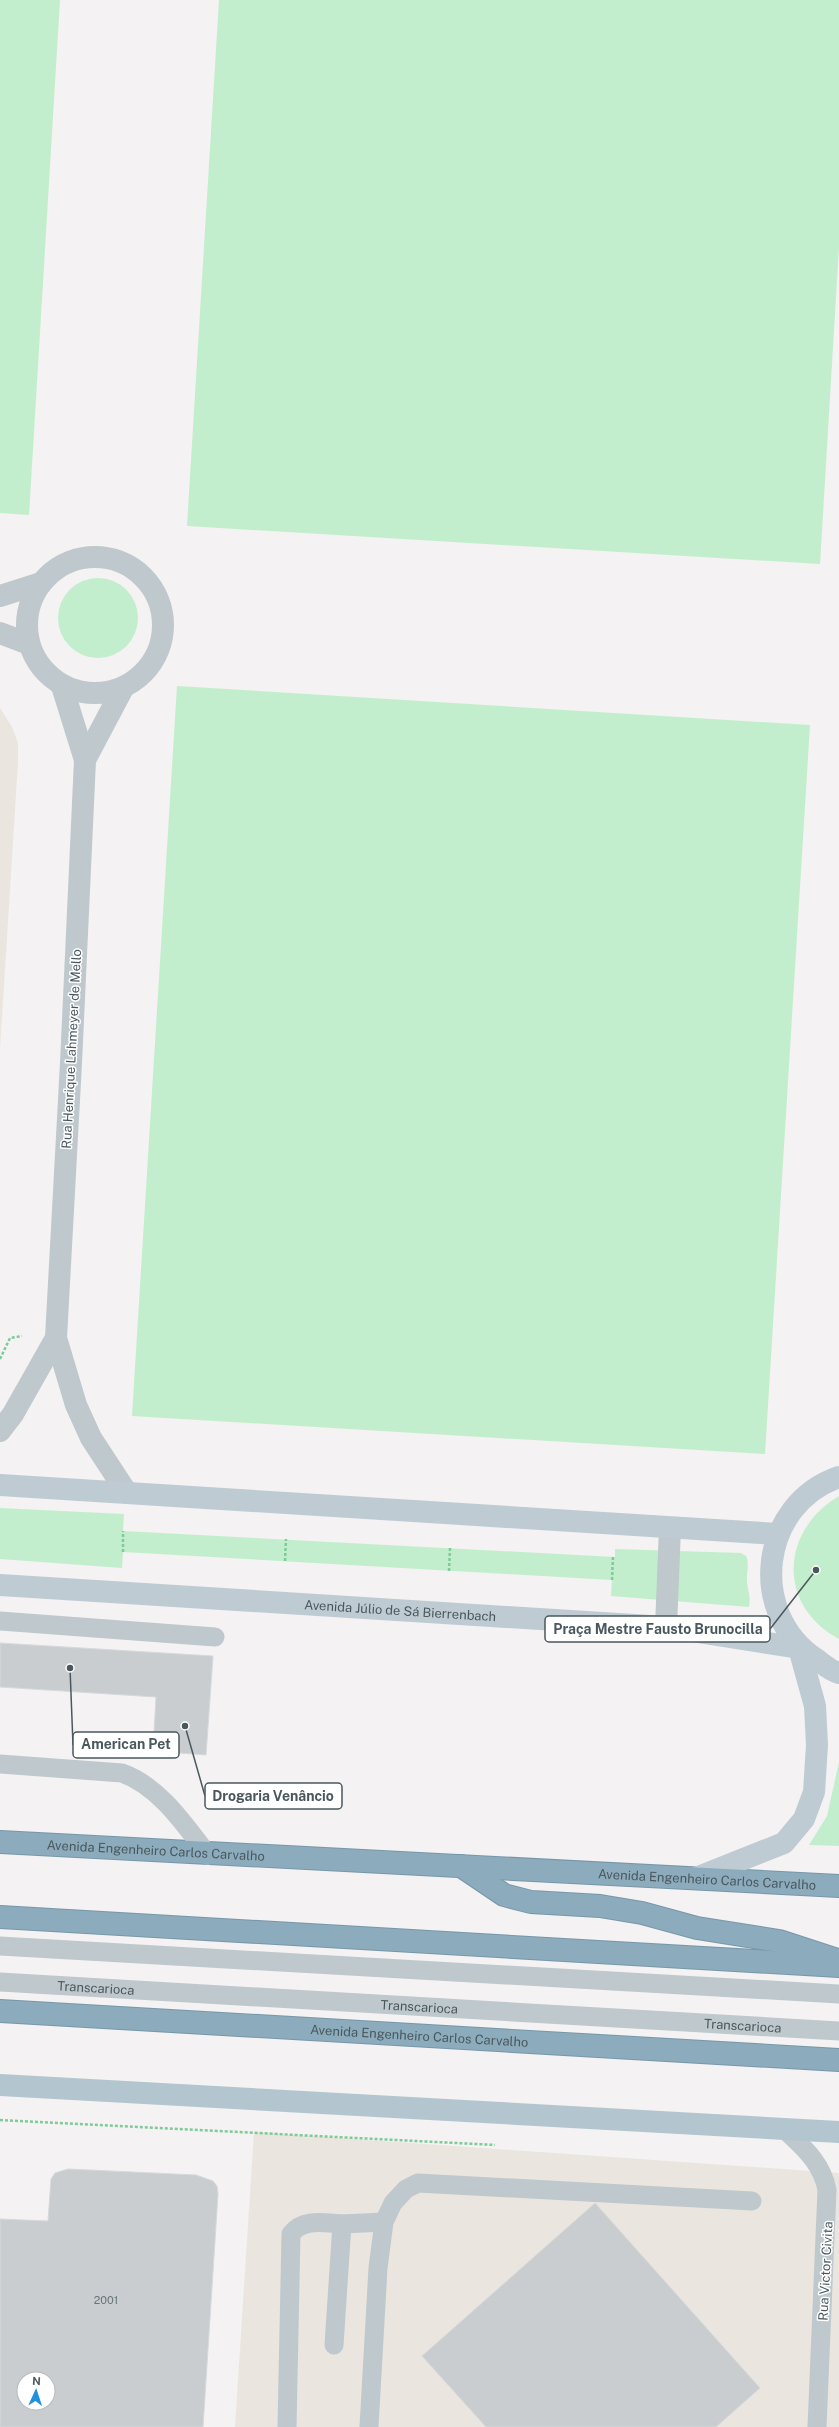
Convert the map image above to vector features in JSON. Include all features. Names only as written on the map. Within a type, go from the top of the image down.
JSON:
[{"type":"highway","name":"Avenida Engenheiro Carlos Carvalho","points":[[0,1842],[208,1855],[460,1865],[839,1886]]},
{"type":"highway","points":[[460,1865],[504,1895],[531,1902],[600,1906],[642,1913],[715,1931],[779,1941],[814,1951],[839,1961]]},
{"type":"highway","points":[[0,1917],[839,1966]]},
{"type":"highway","name":"Avenida Engenheiro Carlos Carvalho","points":[[0,2011],[839,2060]]},
{"type":"main road","points":[[0,2085],[839,2132]]},
{"type":"street","points":[[92,557],[110,558],[127,564],[141,575],[153,588],[160,604],[164,622],[162,642],[153,662],[140,677],[123,688],[106,693],[88,693],[62,686],[38,663],[29,644],[26,628],[27,612],[32,596],[41,583],[55,569],[73,560],[92,557]]},
{"type":"street","points":[[0,596],[41,583]]},
{"type":"street","points":[[0,633],[29,644]]},
{"type":"street","name":"Rua Henrique Lahmeyer de Mello","points":[[62,686],[84,760],[71,1063],[56,1338],[76,1404],[91,1438],[127,1493]]},
{"type":"street","name":"Rua Henrique Lahmeyer de Mello","points":[[84,760],[123,688]]},
{"type":"street","name":"Rua Henrique Lahmeyer de Mello","points":[[0,1431],[13,1414],[56,1338]]},
{"type":"street","points":[[696,1878],[784,1843],[804,1820],[814,1792],[817,1745],[815,1706],[800,1648],[777,1613],[771,1587],[771,1560],[778,1534],[790,1512],[808,1494],[839,1477]]},
{"type":"street","points":[[0,1485],[778,1534]]},
{"type":"street","points":[[666,1627],[670,1528]]},
{"type":"street","name":"Avenida Júlio de Sá Bierrenbach","points":[[0,1585],[666,1627],[800,1648]]},
{"type":"street","points":[[800,1648],[839,1673]]},
{"type":"lane","points":[[0,1621],[215,1637]]},
{"type":"lane","points":[[0,1764],[122,1773],[132,1776],[142,1782],[179,1817],[208,1855]]},
{"type":"lane","points":[[0,1946],[839,1994]]},
{"type":"lane","name":"Transcarioca","points":[[0,1982],[839,2031]]},
{"type":"lane","name":"Rua Victor Civita","points":[[785,2130],[817,2162],[825,2178],[827,2190],[817,2427]]},
{"type":"lane","points":[[369,2427],[378,2268],[384,2222],[397,2198],[406,2189],[418,2183],[752,2201]]},
{"type":"lane","points":[[287,2427],[291,2234],[297,2226],[311,2222],[342,2224],[384,2222]]},
{"type":"lane","points":[[334,2345],[342,2224]]},
{"type":"path","points":[[123,1531],[123,1552]]},
{"type":"path","points":[[285,1561],[286,1539]]},
{"type":"path","points":[[449,1571],[450,1548]]},
{"type":"path","points":[[612,1580],[613,1556]]},
{"type":"path","points":[[0,2120],[500,2146]]},
{"type":"shaded area","points":[[0,708],[12,727],[18,743],[18,762],[0,1048]]},
{"type":"shaded area","points":[[254,2132],[839,2173],[839,2427],[235,2427]]},
{"type":"green space","points":[[0,0],[60,0],[29,515],[0,513]]},
{"type":"green space","points":[[219,0],[839,0],[839,247],[820,564],[187,526]]},
{"type":"green space","points":[[90,578],[106,578],[127,589],[138,610],[138,626],[127,647],[106,658],[90,658],[76,652],[69,647],[64,640],[58,626],[58,610],[64,596],[69,589],[76,584]]},
{"type":"green space","points":[[177,686],[810,725],[765,1454],[132,1416]]},
{"type":"green space","points":[[839,1496],[839,1639],[819,1625],[805,1608],[796,1588],[794,1568],[797,1548],[805,1528],[820,1511]]},
{"type":"green space","points":[[0,1508],[124,1514],[123,1531],[615,1557],[615,1549],[741,1553],[746,1556],[748,1562],[747,1586],[750,1603],[749,1607],[611,1596],[612,1580],[123,1552],[122,1568],[0,1559]]},
{"type":"green space","points":[[839,1762],[839,1846],[809,1845],[827,1816]]},
{"type":"building","points":[[0,1643],[213,1656],[206,1755],[153,1751],[156,1697],[0,1687]]},
{"type":"building","points":[[68,2169],[196,2175],[213,2181],[217,2186],[218,2194],[203,2427],[0,2427],[0,2219],[48,2221],[51,2179],[55,2173]]},
{"type":"building","points":[[595,2203],[760,2388],[716,2427],[486,2427],[422,2356]]},
{"type":"place","name":"Praça Mestre Fausto Brunocilla","points":[[816,1570]]},
{"type":"place","name":"American Pet","points":[[70,1668]]},
{"type":"place","name":"Drogaria Venâncio","points":[[185,1726]]}]
